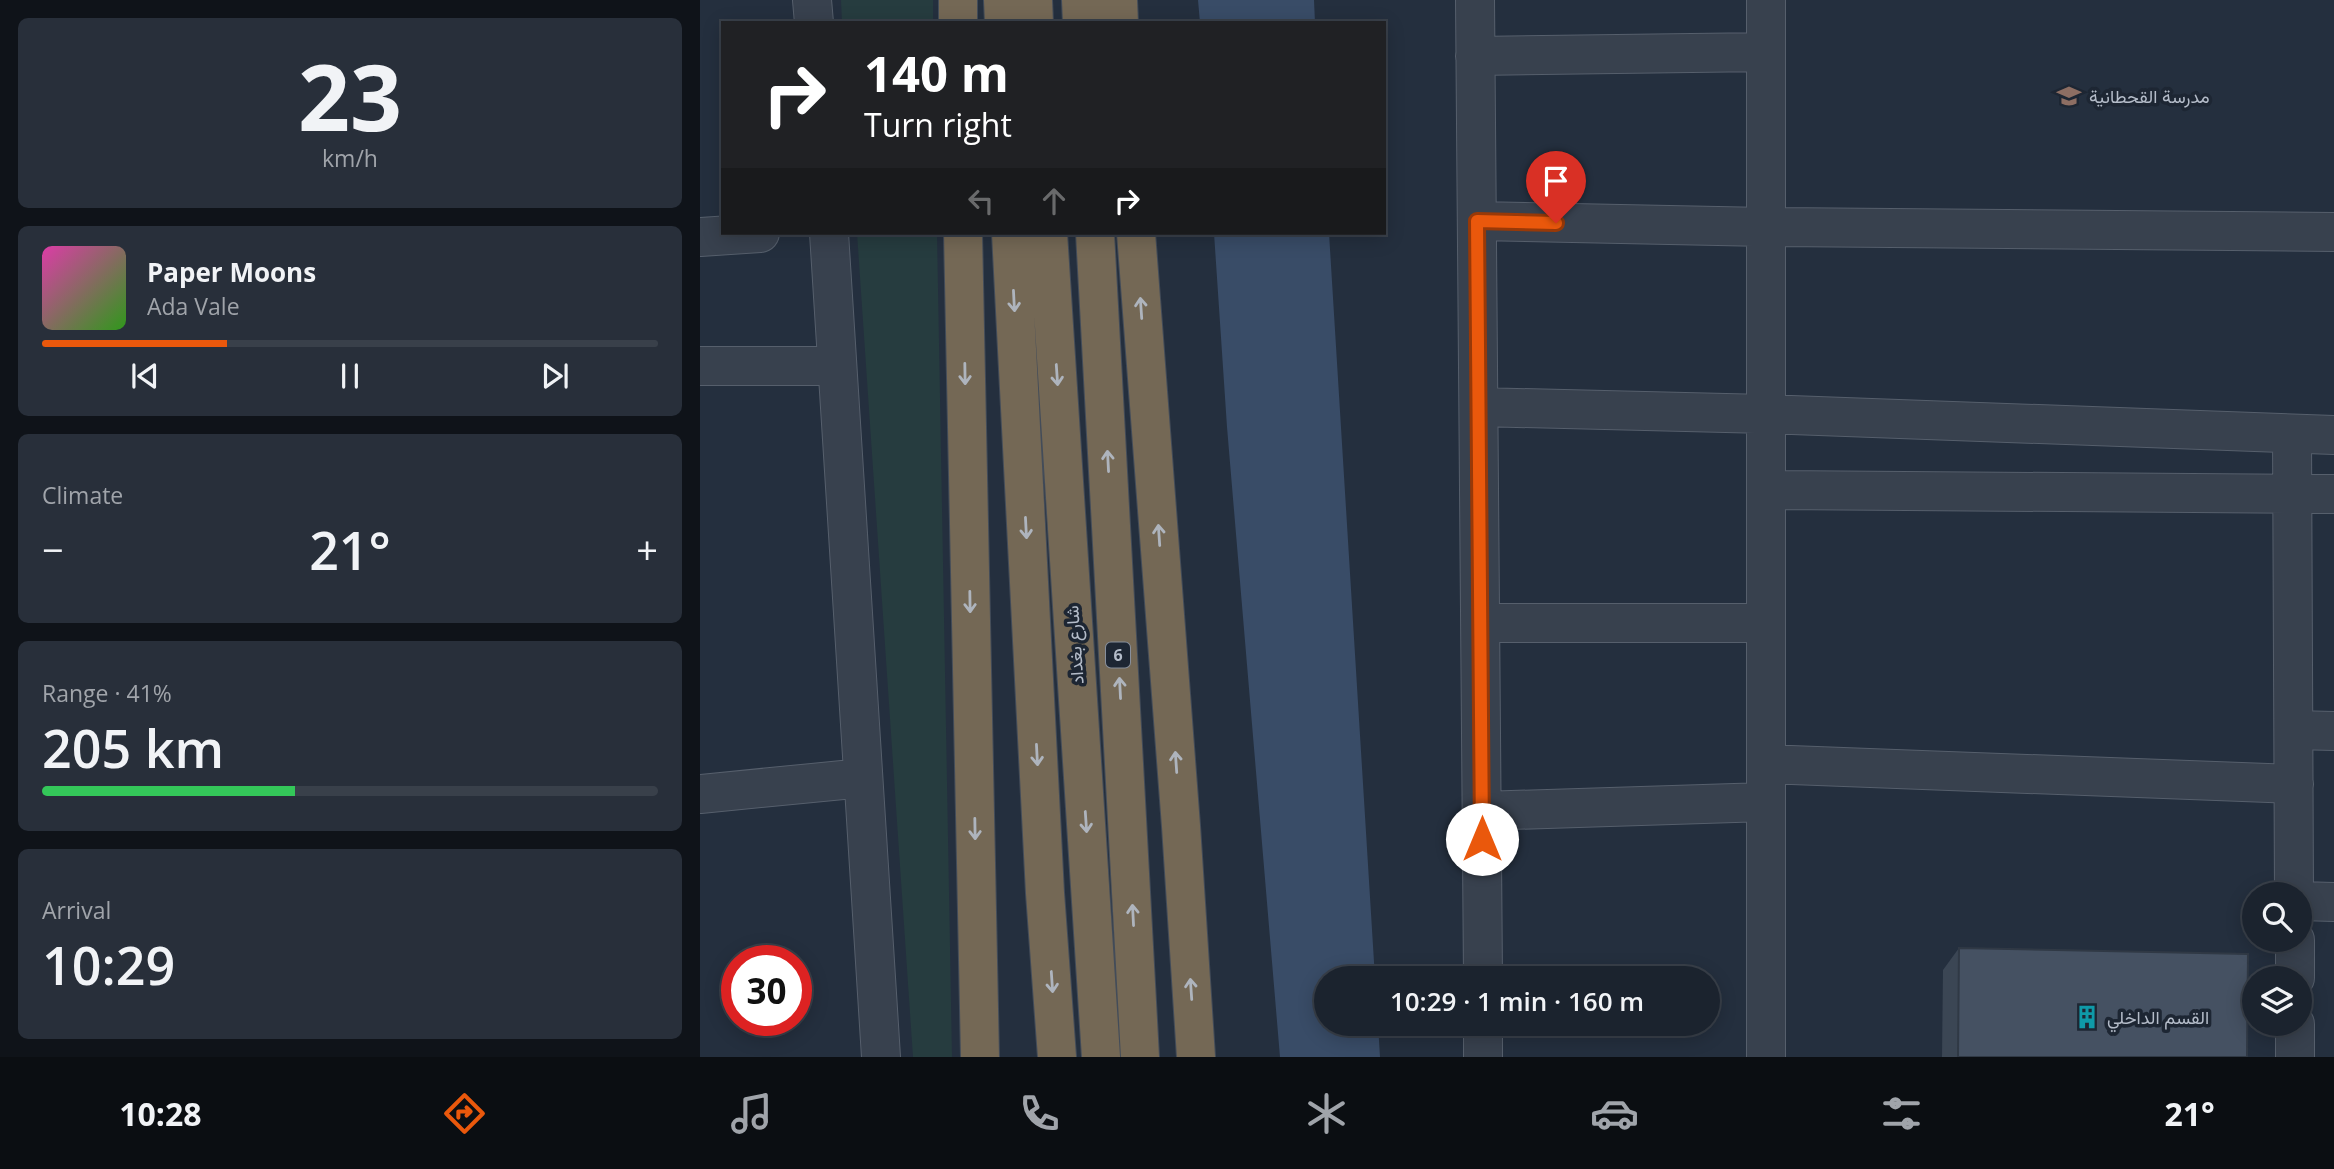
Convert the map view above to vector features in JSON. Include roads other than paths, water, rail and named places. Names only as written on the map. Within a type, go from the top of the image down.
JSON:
[{"type":"highway","points":[[958,0],[958,21]]},
{"type":"highway","points":[[1003,0],[1004,21]]},
{"type":"highway","points":[[1033,0],[1034,21]]},
{"type":"highway","points":[[1081,0],[1082,21]]},
{"type":"highway","points":[[1118,0],[1119,21]]},
{"type":"highway","points":[[962,235],[980,1057]]},
{"type":"highway","points":[[1011,235],[1045,893],[1057,1057]]},
{"type":"highway","points":[[1136,235],[1196,1057]]},
{"type":"highway","name":"6","points":[[1096,242],[1140,1057]]},
{"type":"highway","name":"شارع بغداد","points":[[1049,245],[1101,1057]]},
{"type":"street","points":[[812,0],[814,21]]},
{"type":"street","points":[[1475,0],[1483,966]]},
{"type":"street","points":[[1766,0],[1766,1057]]},
{"type":"street","points":[[1475,56],[1766,52]]},
{"type":"street","points":[[1477,221],[1766,227],[2334,232]]},
{"type":"street","points":[[700,237],[730,235]]},
{"type":"street","points":[[829,235],[881,1057]]},
{"type":"street","points":[[700,366],[837,366]]},
{"type":"street","points":[[1479,407],[1766,414],[2334,435]]},
{"type":"street","points":[[2292,434],[2294,882]]},
{"type":"street","points":[[1766,490],[2334,494]]},
{"type":"street","points":[[1481,623],[1766,623]]},
{"type":"street","points":[[2294,730],[2334,731]]},
{"type":"street","points":[[1766,764],[2294,784]]},
{"type":"street","points":[[700,794],[863,778]]},
{"type":"street","points":[[1482,811],[1766,802]]},
{"type":"street","points":[[2312,901],[2334,902]]},
{"type":"street","points":[[1483,1036],[1483,1057]]},
{"type":"street","points":[[2295,1036],[2295,1057]]},
{"type":"water","points":[[1198,0],[1314,0],[1315,21],[1200,21]]},
{"type":"water","points":[[1214,235],[1329,235],[1374,966],[1314,966],[1314,1036],[1379,1036],[1380,1057],[1280,1057],[1227,427]]},
{"type":"place","name":"مدرسة القحطانية","points":[[2069,96]]},
{"type":"place","name":"القسم الداخلي","points":[[2087,1017]]}]
